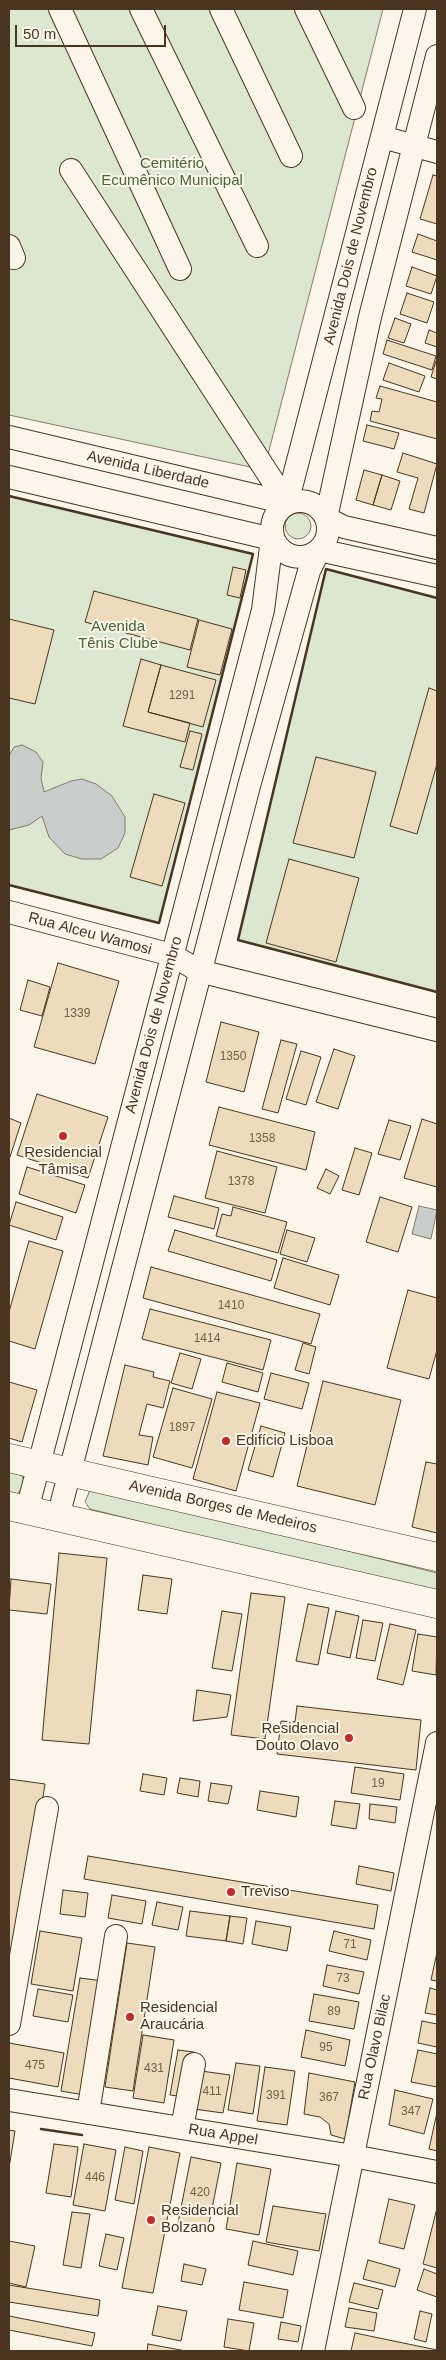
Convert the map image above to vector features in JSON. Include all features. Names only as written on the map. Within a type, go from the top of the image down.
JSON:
[{"type":"main road","name":"Avenida Borges de Medeiros","points":[[9,1458],[437,1557]]},
{"type":"main road","points":[[18,1508],[437,1604]]},
{"type":"street","points":[[60,9],[180,268]]},
{"type":"street","points":[[141,9],[257,246]]},
{"type":"street","points":[[221,9],[291,156]]},
{"type":"street","points":[[306,9],[354,108]]},
{"type":"street","name":"Avenida Dois de Novembro","points":[[287,503],[415,9]]},
{"type":"street","points":[[9,477],[272,539],[281,550],[293,557],[307,557],[319,550],[328,535],[326,518],[370,317],[437,56]]},
{"type":"street","points":[[382,137],[437,152]]},
{"type":"street","points":[[71,170],[287,503]]},
{"type":"street","name":"Avenida Liberdade","points":[[9,437],[287,503]]},
{"type":"street","points":[[272,539],[273,518],[279,509],[287,503],[298,500],[310,502],[320,508],[326,518],[344,527],[437,548]]},
{"type":"street","name":"Avenida Dois de Novembro","points":[[18,1508],[38,1465],[263,610],[272,539]]},
{"type":"street","points":[[319,550],[437,576]]},
{"type":"street","name":"Avenida Dois de Novembro","points":[[58,1517],[199,971],[309,572],[319,550]]},
{"type":"street","name":"Rua Alceu Wamosi","points":[[9,912],[172,955],[199,971],[437,1030]]},
{"type":"street","name":"Rua Olavo Bilac","points":[[313,2351],[437,1744]]},
{"type":"street","points":[[9,2024],[47,1808]]},
{"type":"street","points":[[88,2113],[116,1936]]},
{"type":"street","points":[[182,2128],[194,2064]]},
{"type":"street","name":"Rua Appel","points":[[9,2100],[353,2156],[437,2172]]},
{"type":"green space","name":"Cemitério Ecumênico Municipal","points":[[9,9],[383,9],[264,470],[9,415]]},
{"type":"green space","name":"Avenida Tênis Clube","points":[[9,496],[253,554],[159,923],[9,885]]},
{"type":"green space","points":[[298,513],[308,516],[311,526],[308,536],[298,539],[288,536],[285,526],[288,516]]},
{"type":"green space","points":[[326,569],[437,598],[437,992],[238,940]]},
{"type":"green space","points":[[9,1471],[21,1475],[24,1480],[24,1486],[17,1494],[9,1492]]},
{"type":"green space","points":[[99,1489],[437,1573],[437,1596],[90,1509],[85,1502],[90,1490]]},
{"type":"shaded area","points":[[22,745],[36,752],[43,762],[41,778],[44,792],[71,781],[82,779],[96,784],[112,796],[125,817],[125,833],[118,848],[101,859],[82,859],[65,854],[49,837],[42,816],[29,825],[9,830],[9,756],[14,747]]},
{"type":"shaded area","points":[[419,1206],[437,1210],[431,1239],[412,1234]]},
{"type":"building","points":[[433,175],[437,176],[437,224],[420,219]]},
{"type":"building","points":[[418,234],[437,241],[437,260],[412,252]]},
{"type":"building","points":[[412,267],[437,276],[431,294],[406,286]]},
{"type":"building","points":[[407,293],[434,302],[427,323],[400,314]]},
{"type":"building","points":[[395,318],[411,324],[404,343],[388,338]]},
{"type":"building","points":[[429,330],[437,333],[437,347],[425,343]]},
{"type":"building","points":[[387,340],[436,356],[432,370],[383,354]]},
{"type":"building","points":[[437,358],[437,379],[431,377]]},
{"type":"building","points":[[389,363],[425,376],[419,392],[383,380]]},
{"type":"building","points":[[380,386],[437,402],[437,439],[370,421],[372,411],[379,412],[382,399],[376,398]]},
{"type":"building","points":[[367,425],[399,433],[394,449],[363,441]]},
{"type":"building","points":[[403,453],[437,464],[424,513],[409,509],[418,478],[397,472]]},
{"type":"building","points":[[364,470],[382,475],[373,505],[356,500]]},
{"type":"building","points":[[382,475],[400,481],[391,510],[373,505]]},
{"type":"building","points":[[233,567],[246,570],[240,598],[227,595]]},
{"type":"building","points":[[94,591],[198,619],[190,650],[85,622]]},
{"type":"building","points":[[9,619],[54,630],[35,704],[9,698]]},
{"type":"building","points":[[199,620],[232,629],[220,675],[187,667]]},
{"type":"building","points":[[141,659],[161,665],[148,712],[190,723],[185,742],[123,726]]},
{"type":"building","points":[[161,665],[216,680],[203,727],[148,712]]},
{"type":"building","points":[[429,688],[437,691],[437,764],[417,834],[390,826]]},
{"type":"building","points":[[190,731],[202,734],[193,770],[180,767]]},
{"type":"building","points":[[316,757],[376,772],[354,858],[293,843]]},
{"type":"building","points":[[154,794],[185,803],[162,886],[130,877]]},
{"type":"building","points":[[289,859],[359,878],[336,962],[266,943]]},
{"type":"building","points":[[58,963],[119,981],[95,1064],[34,1047]]},
{"type":"building","points":[[28,980],[50,987],[42,1016],[20,1010]]},
{"type":"building","points":[[221,1022],[259,1032],[244,1092],[206,1082]]},
{"type":"building","points":[[281,1040],[297,1044],[278,1113],[262,1109]]},
{"type":"building","points":[[334,1049],[355,1056],[338,1109],[316,1102]]},
{"type":"building","points":[[301,1051],[321,1057],[306,1105],[286,1099]]},
{"type":"building","name":"Residencial Tâmisa","points":[[37,1094],[108,1117],[88,1178],[17,1155]]},
{"type":"building","points":[[219,1107],[315,1132],[306,1170],[209,1145]]},
{"type":"building","points":[[9,1118],[21,1123],[10,1157],[9,1156]]},
{"type":"building","points":[[422,1119],[437,1124],[437,1187],[404,1178]]},
{"type":"building","points":[[389,1120],[411,1126],[400,1160],[378,1154]]},
{"type":"building","points":[[355,1148],[372,1153],[359,1195],[342,1190]]},
{"type":"building","points":[[217,1151],[277,1167],[265,1213],[205,1198]]},
{"type":"building","points":[[27,1167],[85,1185],[76,1213],[19,1194]]},
{"type":"building","points":[[326,1169],[339,1176],[330,1194],[317,1188]]},
{"type":"building","points":[[174,1196],[219,1208],[214,1229],[168,1217]]},
{"type":"building","points":[[380,1197],[412,1207],[398,1252],[366,1242]]},
{"type":"building","points":[[16,1202],[63,1217],[56,1240],[9,1225]]},
{"type":"building","points":[[233,1207],[287,1222],[278,1253],[216,1236],[222,1214],[231,1216]]},
{"type":"building","points":[[175,1230],[277,1260],[271,1281],[168,1251]]},
{"type":"building","points":[[287,1230],[315,1238],[307,1262],[280,1254]]},
{"type":"building","points":[[29,1241],[63,1251],[35,1349],[9,1341],[9,1312]]},
{"type":"building","points":[[283,1258],[339,1275],[330,1305],[274,1288]]},
{"type":"building","points":[[151,1267],[320,1314],[311,1344],[143,1298]]},
{"type":"building","points":[[408,1290],[437,1298],[437,1350],[429,1379],[387,1368]]},
{"type":"building","points":[[150,1309],[271,1340],[263,1370],[142,1339]]},
{"type":"building","points":[[303,1343],[316,1347],[309,1374],[295,1370]]},
{"type":"building","points":[[180,1353],[201,1359],[192,1389],[171,1383]]},
{"type":"building","points":[[227,1363],[263,1373],[258,1392],[222,1382]]},
{"type":"building","points":[[125,1365],[154,1372],[153,1377],[170,1381],[163,1408],[147,1404],[139,1435],[153,1437],[148,1465],[103,1456]]},
{"type":"building","points":[[271,1373],[309,1383],[302,1409],[264,1399]]},
{"type":"building","points":[[323,1381],[401,1400],[375,1505],[297,1486]]},
{"type":"building","points":[[9,1382],[37,1390],[22,1442],[9,1438]]},
{"type":"building","points":[[173,1388],[212,1399],[192,1468],[153,1457]]},
{"type":"building","name":"Edifício Lisboa","points":[[217,1392],[260,1403],[236,1491],[193,1479]]},
{"type":"building","points":[[261,1426],[285,1433],[273,1477],[248,1470]]},
{"type":"building","points":[[426,1462],[437,1464],[437,1533],[412,1527]]},
{"type":"building","points":[[59,1553],[107,1558],[89,1744],[42,1740]]},
{"type":"building","points":[[143,1575],[172,1579],[167,1614],[138,1610]]},
{"type":"building","points":[[11,1579],[51,1584],[47,1614],[9,1610]]},
{"type":"building","points":[[251,1593],[285,1597],[265,1739],[231,1735]]},
{"type":"building","points":[[308,1604],[329,1608],[318,1665],[296,1661]]},
{"type":"building","points":[[222,1611],[242,1614],[232,1671],[212,1668]]},
{"type":"building","points":[[336,1611],[359,1616],[350,1658],[327,1653]]},
{"type":"building","points":[[363,1620],[383,1623],[375,1661],[356,1658]]},
{"type":"building","points":[[390,1624],[416,1630],[403,1685],[377,1679]]},
{"type":"building","points":[[418,1634],[437,1637],[436,1675],[412,1671]]},
{"type":"building","points":[[197,1690],[231,1695],[227,1717],[193,1721]]},
{"type":"building","name":"Residencial Douto Olavo","points":[[297,1706],[421,1720],[416,1770],[277,1754],[281,1721],[295,1722]]},
{"type":"building","points":[[355,1767],[404,1774],[400,1800],[351,1793]]},
{"type":"building","points":[[143,1774],[167,1778],[164,1795],[140,1791]]},
{"type":"building","points":[[180,1778],[200,1781],[198,1797],[177,1793]]},
{"type":"building","points":[[9,1779],[45,1784],[9,2015]]},
{"type":"building","points":[[211,1783],[232,1786],[228,1804],[208,1801]]},
{"type":"building","points":[[260,1791],[299,1797],[296,1817],[257,1810]]},
{"type":"building","points":[[335,1801],[360,1804],[356,1829],[331,1825]]},
{"type":"building","points":[[370,1804],[397,1807],[395,1823],[369,1819]]},
{"type":"building","name":"Treviso","points":[[88,1856],[378,1905],[374,1929],[84,1879]]},
{"type":"building","points":[[359,1866],[394,1873],[391,1891],[356,1884]]},
{"type":"building","points":[[63,1890],[88,1893],[85,1917],[60,1914]]},
{"type":"building","points":[[112,1895],[146,1901],[142,1924],[108,1918]]},
{"type":"building","points":[[157,1902],[183,1907],[178,1930],[152,1925]]},
{"type":"building","points":[[190,1911],[230,1916],[226,1941],[186,1936]]},
{"type":"building","points":[[230,1916],[247,1918],[243,1944],[226,1941]]},
{"type":"building","points":[[256,1921],[291,1927],[287,1951],[252,1944]]},
{"type":"building","points":[[40,1931],[82,1938],[73,1991],[31,1984]]},
{"type":"building","points":[[334,1931],[371,1940],[367,1960],[329,1951]]},
{"type":"building","name":"Residencial Araucária","points":[[127,1943],[155,1947],[133,2091],[105,2087]]},
{"type":"building","points":[[437,1952],[437,1981],[431,1980]]},
{"type":"building","points":[[327,1965],[364,1972],[359,1994],[323,1986]]},
{"type":"building","points":[[80,1978],[103,1981],[84,2095],[61,2091]]},
{"type":"building","points":[[430,1988],[437,1990],[437,2015],[425,2013]]},
{"type":"building","points":[[38,1989],[73,1995],[68,2022],[33,2016]]},
{"type":"building","points":[[314,1994],[359,2002],[354,2029],[309,2021]]},
{"type":"building","points":[[422,2021],[437,2024],[437,2047],[418,2043]]},
{"type":"building","points":[[306,2030],[350,2040],[345,2066],[301,2057]]},
{"type":"building","points":[[143,2035],[174,2040],[164,2103],[133,2098]]},
{"type":"building","points":[[9,2043],[64,2053],[58,2087],[9,2078]]},
{"type":"building","points":[[178,2050],[194,2052],[186,2097],[170,2095]]},
{"type":"building","points":[[418,2050],[437,2054],[437,2087],[411,2082]]},
{"type":"building","points":[[236,2063],[260,2066],[253,2114],[228,2110]]},
{"type":"building","points":[[265,2067],[295,2071],[287,2125],[257,2121]]},
{"type":"building","points":[[201,2071],[230,2075],[223,2113],[194,2109]]},
{"type":"building","points":[[309,2073],[355,2082],[345,2139],[331,2135],[329,2124],[320,2117],[304,2114]]},
{"type":"building","points":[[395,2090],[433,2099],[424,2134],[389,2125]]},
{"type":"building","points":[[437,2112],[437,2151],[429,2149]]},
{"type":"building","points":[[9,2130],[15,2131],[9,2168]]},
{"type":"building","points":[[54,2144],[78,2147],[71,2197],[46,2193]]},
{"type":"building","points":[[84,2144],[116,2150],[105,2211],[73,2205]]},
{"type":"building","points":[[125,2147],[143,2151],[134,2204],[115,2200]]},
{"type":"building","name":"Residencial Bolzano","points":[[149,2147],[180,2153],[153,2293],[122,2288]]},
{"type":"building","points":[[191,2157],[221,2163],[208,2229],[178,2223]]},
{"type":"building","points":[[237,2163],[271,2169],[259,2235],[226,2229]]},
{"type":"building","points":[[389,2199],[415,2205],[404,2249],[379,2243]]},
{"type":"building","points":[[273,2206],[326,2214],[319,2251],[266,2242]]},
{"type":"building","points":[[437,2208],[437,2268],[423,2264]]},
{"type":"building","points":[[72,2212],[90,2214],[81,2268],[63,2265]]},
{"type":"building","points":[[106,2234],[124,2238],[117,2270],[99,2266]]},
{"type":"building","points":[[9,2241],[35,2246],[26,2287],[9,2283]]},
{"type":"building","points":[[253,2241],[298,2251],[293,2275],[248,2265]]},
{"type":"building","points":[[368,2260],[400,2269],[395,2287],[363,2279]]},
{"type":"building","points":[[184,2264],[206,2269],[202,2285],[181,2281]]},
{"type":"building","points":[[424,2269],[437,2274],[437,2297],[417,2290]]},
{"type":"building","points":[[244,2282],[288,2290],[283,2318],[239,2310]]},
{"type":"building","points":[[354,2283],[383,2290],[378,2309],[349,2302]]},
{"type":"building","points":[[9,2285],[100,2300],[98,2316],[9,2302]]},
{"type":"building","points":[[158,2306],[187,2311],[181,2341],[152,2335]]},
{"type":"building","points":[[349,2308],[377,2313],[374,2331],[345,2327]]},
{"type":"building","points":[[420,2311],[432,2314],[426,2342],[414,2339]]},
{"type":"building","points":[[9,2316],[95,2333],[92,2346],[9,2330]]},
{"type":"building","points":[[228,2319],[254,2323],[249,2351],[224,2347]]},
{"type":"building","points":[[281,2322],[301,2326],[298,2342],[278,2339]]},
{"type":"building","points":[[355,2333],[437,2350],[437,2351],[351,2351]]},
{"type":"building","points":[[148,2344],[186,2351],[147,2351]]},
{"type":"wall","points":[[9,496],[253,554],[159,923],[9,885]]},
{"type":"wall","points":[[437,598],[326,569],[238,940],[437,992]]},
{"type":"wall","points":[[41,2129],[82,2135]]},
{"type":"place","name":"Residencial Tâmisa","points":[[63,1136]]},
{"type":"place","name":"Edifício Lisboa","points":[[226,1441]]},
{"type":"place","name":"Residencial Douto Olavo","points":[[349,1738]]},
{"type":"place","name":"Treviso","points":[[231,1892]]},
{"type":"place","name":"Residencial Araucária","points":[[130,2017]]},
{"type":"place","name":"Residencial Bolzano","points":[[151,2220]]}]
